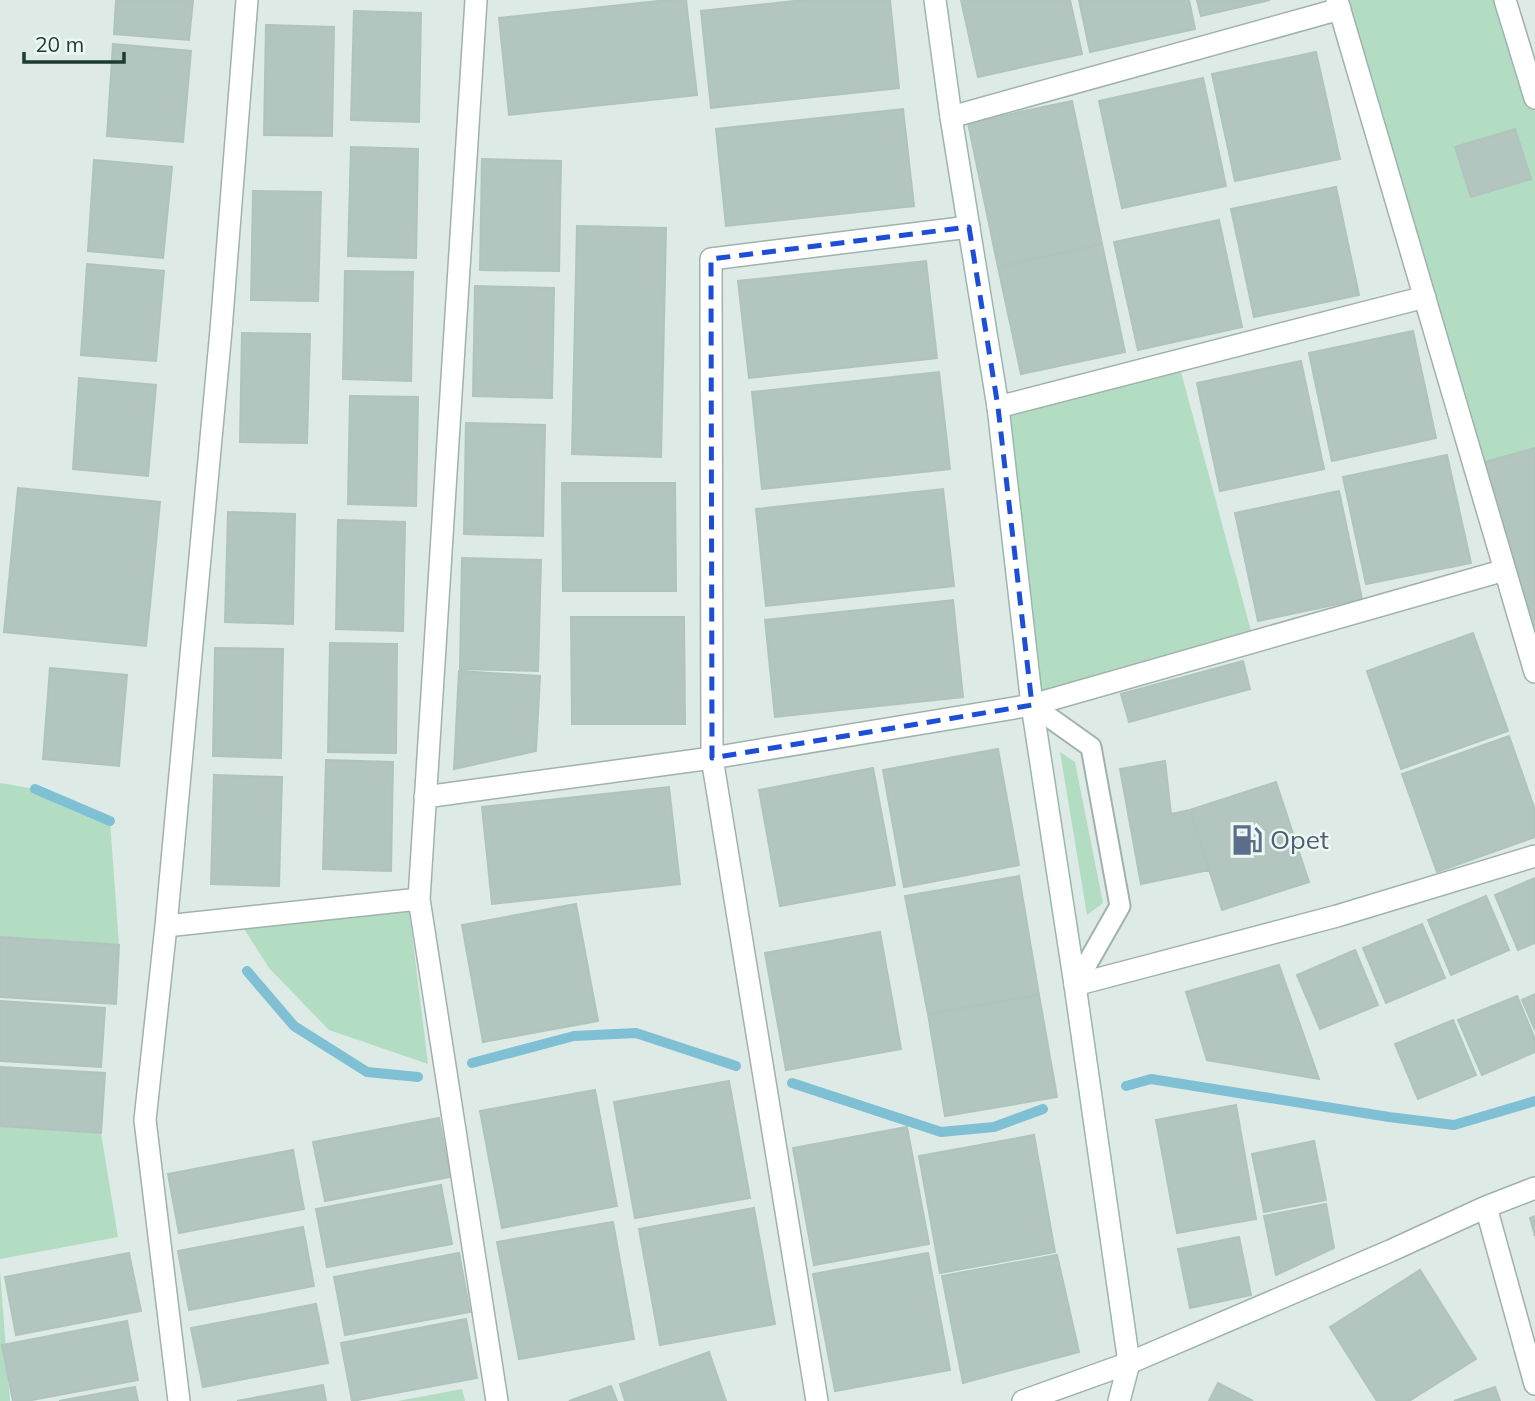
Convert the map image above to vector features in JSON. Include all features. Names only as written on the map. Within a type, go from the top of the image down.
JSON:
[{"type":"street","points":[[179,1401],[145,1119],[166,926],[247,0]]},
{"type":"street","points":[[476,0],[419,900],[497,1401]]},
{"type":"street","points":[[935,0],[998,407],[1031,705],[1075,985],[1129,1363],[1119,1401]]},
{"type":"street","points":[[1505,0],[1535,98]]},
{"type":"street","points":[[951,117],[1339,4],[1535,672]]},
{"type":"street","points":[[817,1401],[712,758],[711,259],[969,227]]},
{"type":"street","points":[[998,407],[1425,297]]},
{"type":"street","points":[[425,797],[712,758],[1031,705],[1505,569]]},
{"type":"street","points":[[1075,985],[1337,916],[1535,856]]},
{"type":"street","points":[[166,926],[419,900]]},
{"type":"street","points":[[1023,1401],[1129,1363],[1535,1188]]},
{"type":"street","points":[[1486,1207],[1535,1384]]},
{"type":"lane","points":[[1031,705],[1091,747],[1120,906],[1075,985]]},
{"type":"highlighted area","points":[[969,227],[998,407],[1032,705],[712,758],[711,259]]},
{"type":"green space","points":[[1337,0],[1505,0],[1535,98],[1535,448],[1474,465]]},
{"type":"green space","points":[[1178,361],[1254,642],[1032,705],[998,407]]},
{"type":"green space","points":[[1060,752],[1075,762],[1103,903],[1087,915]]},
{"type":"green space","points":[[0,783],[35,789],[110,821],[119,945],[0,937]]},
{"type":"green space","points":[[409,909],[428,1064],[329,1030],[269,968],[243,927]]},
{"type":"green space","points":[[0,1126],[101,1133],[118,1237],[0,1259]]},
{"type":"green space","points":[[0,1271],[10,1401],[0,1401]]},
{"type":"green space","points":[[462,1389],[465,1401],[398,1401]]},
{"type":"building","points":[[116,0],[193,0],[189,40],[114,34]]},
{"type":"building","points":[[686,0],[697,95],[509,115],[499,18]]},
{"type":"building","points":[[804,0],[890,0],[899,88],[711,108],[701,11]]},
{"type":"building","points":[[961,0],[1070,0],[1082,54],[978,77]]},
{"type":"building","points":[[1079,0],[1189,0],[1195,29],[1090,52]]},
{"type":"building","points":[[1197,0],[1270,0],[1201,16]]},
{"type":"building","points":[[354,11],[421,13],[419,122],[351,120]]},
{"type":"building","points":[[266,25],[334,27],[332,136],[264,135]]},
{"type":"building","points":[[113,44],[191,51],[183,142],[107,136]]},
{"type":"building","points":[[1316,52],[1340,159],[1235,181],[1212,74]]},
{"type":"building","points":[[1203,78],[1226,186],[1122,208],[1099,101]]},
{"type":"building","points":[[1072,101],[1102,244],[998,267],[968,123]]},
{"type":"building","points":[[903,109],[914,206],[726,226],[716,129]]},
{"type":"building","points":[[1515,129],[1531,179],[1471,197],[1455,147]]},
{"type":"building","points":[[351,147],[418,149],[416,258],[348,256]]},
{"type":"building","points":[[482,159],[561,161],[559,271],[480,270]]},
{"type":"building","points":[[94,160],[172,167],[163,258],[88,251]]},
{"type":"building","points":[[1336,187],[1359,295],[1254,317],[1231,209]]},
{"type":"building","points":[[253,191],[321,192],[318,301],[251,300]]},
{"type":"building","points":[[1219,220],[1242,327],[1138,350],[1114,242]]},
{"type":"building","points":[[577,226],[666,228],[661,457],[572,454]]},
{"type":"building","points":[[1102,244],[1125,352],[1021,374],[998,267]]},
{"type":"building","points":[[926,261],[937,358],[749,378],[738,281]]},
{"type":"building","points":[[87,264],[164,271],[156,361],[81,355]]},
{"type":"building","points":[[345,271],[413,272],[411,381],[343,379]]},
{"type":"building","points":[[475,286],[554,288],[552,398],[473,396]]},
{"type":"building","points":[[1413,331],[1436,438],[1332,461],[1309,353]]},
{"type":"building","points":[[242,333],[310,334],[307,443],[240,442]]},
{"type":"building","points":[[1301,361],[1324,469],[1220,491],[1197,383]]},
{"type":"building","points":[[939,372],[950,469],[762,489],[752,392]]},
{"type":"building","points":[[79,378],[156,385],[148,476],[73,469]]},
{"type":"building","points":[[350,396],[418,397],[416,506],[348,504]]},
{"type":"building","points":[[466,423],[545,425],[543,536],[464,534]]},
{"type":"building","points":[[1535,448],[1535,672],[1474,465]]},
{"type":"building","points":[[1447,455],[1471,563],[1366,584],[1343,477]]},
{"type":"building","points":[[562,483],[675,483],[676,591],[563,591]]},
{"type":"building","points":[[18,488],[160,502],[146,646],[4,632]]},
{"type":"building","points":[[943,489],[954,586],[766,606],[756,509]]},
{"type":"building","points":[[1339,491],[1362,599],[1258,621],[1235,513]]},
{"type":"building","points":[[228,512],[295,514],[293,624],[225,622]]},
{"type":"building","points":[[338,520],[405,522],[403,631],[336,629]]},
{"type":"building","points":[[462,558],[541,560],[538,671],[460,669]]},
{"type":"building","points":[[953,600],[963,697],[775,717],[765,620]]},
{"type":"building","points":[[571,617],[684,617],[685,724],[572,724]]},
{"type":"building","points":[[1473,633],[1508,731],[1401,769],[1367,671]]},
{"type":"building","points":[[330,643],[397,644],[396,753],[328,752]]},
{"type":"building","points":[[215,648],[283,649],[281,758],[213,756]]},
{"type":"building","points":[[1243,661],[1250,689],[1129,722],[1121,694]]},
{"type":"building","points":[[50,668],[127,675],[119,766],[43,759]]},
{"type":"building","points":[[459,671],[540,676],[536,751],[454,769]]},
{"type":"building","points":[[1509,736],[1535,810],[1535,837],[1437,872],[1402,774]]},
{"type":"building","points":[[998,749],[1019,865],[904,887],[883,770]]},
{"type":"building","points":[[326,760],[393,762],[391,871],[323,869]]},
{"type":"building","points":[[1165,761],[1171,814],[1190,810],[1209,870],[1141,884],[1120,769]]},
{"type":"building","points":[[873,768],[895,885],[780,906],[759,790]]},
{"type":"building","points":[[214,775],[282,777],[279,886],[211,884]]},
{"type":"building","name":"Opet","points":[[1276,782],[1309,882],[1222,910],[1190,810]]},
{"type":"building","points":[[669,787],[680,884],[492,904],[482,807]]},
{"type":"building","points":[[1019,876],[1039,995],[928,1014],[905,896]]},
{"type":"building","points":[[1535,878],[1535,943],[1518,950],[1495,895]]},
{"type":"building","points":[[1486,896],[1509,950],[1451,975],[1428,920]]},
{"type":"building","points":[[576,904],[598,1021],[483,1042],[462,925]]},
{"type":"building","points":[[1422,924],[1445,978],[1386,1003],[1363,948]]},
{"type":"building","points":[[880,932],[901,1049],[786,1070],[765,953]]},
{"type":"building","points":[[0,937],[119,945],[116,1004],[0,997]]},
{"type":"building","points":[[1355,950],[1378,1005],[1320,1029],[1297,975]]},
{"type":"building","points":[[1279,965],[1319,1079],[1207,1060],[1186,992]]},
{"type":"building","points":[[1535,994],[1535,1030],[1522,1000]]},
{"type":"building","points":[[1039,995],[1057,1097],[945,1116],[928,1014]]},
{"type":"building","points":[[1517,996],[1535,1039],[1535,1052],[1482,1075],[1458,1020]]},
{"type":"building","points":[[0,1001],[105,1008],[101,1067],[0,1061]]},
{"type":"building","points":[[1453,1020],[1476,1075],[1418,1099],[1395,1044]]},
{"type":"building","points":[[0,1067],[105,1073],[101,1133],[0,1126]]},
{"type":"building","points":[[729,1081],[750,1198],[635,1218],[614,1102]]},
{"type":"building","points":[[595,1090],[617,1206],[502,1228],[480,1111]]},
{"type":"building","points":[[1236,1105],[1256,1219],[1177,1233],[1156,1120]]},
{"type":"building","points":[[439,1118],[450,1177],[325,1201],[313,1142]]},
{"type":"building","points":[[907,1127],[929,1244],[814,1265],[793,1148]]},
{"type":"building","points":[[1034,1135],[1055,1252],[940,1273],[919,1156]]},
{"type":"building","points":[[1314,1141],[1326,1200],[1264,1212],[1252,1154]]},
{"type":"building","points":[[293,1150],[304,1209],[179,1233],[168,1174]]},
{"type":"building","points":[[441,1185],[452,1244],[327,1267],[316,1209]]},
{"type":"building","points":[[1326,1204],[1334,1248],[1276,1275],[1264,1216]]},
{"type":"building","points":[[754,1208],[775,1324],[660,1345],[639,1229]]},
{"type":"building","points":[[1535,1216],[1535,1236],[1530,1218]]},
{"type":"building","points":[[613,1222],[634,1339],[519,1359],[497,1242]]},
{"type":"building","points":[[303,1227],[314,1286],[189,1310],[178,1251]]},
{"type":"building","points":[[1239,1237],[1251,1295],[1190,1308],[1178,1249]]},
{"type":"building","points":[[129,1253],[141,1311],[16,1335],[5,1277]]},
{"type":"building","points":[[459,1253],[470,1312],[345,1335],[334,1277]]},
{"type":"building","points":[[928,1253],[950,1370],[835,1391],[813,1274]]},
{"type":"building","points":[[1057,1255],[1079,1352],[963,1383],[942,1276]]},
{"type":"building","points":[[1420,1270],[1476,1359],[1409,1401],[1377,1401],[1330,1327]]},
{"type":"building","points":[[316,1304],[328,1363],[203,1387],[191,1328]]},
{"type":"building","points":[[466,1319],[477,1378],[352,1401],[341,1343]]},
{"type":"building","points":[[127,1321],[138,1380],[27,1401],[13,1401],[2,1345]]},
{"type":"building","points":[[709,1352],[726,1401],[625,1401],[620,1384]]},
{"type":"building","points":[[1218,1383],[1253,1401],[1209,1401]]},
{"type":"building","points":[[323,1385],[326,1401],[237,1401]]},
{"type":"building","points":[[611,1386],[617,1401],[569,1401]]},
{"type":"building","points":[[135,1387],[138,1401],[59,1401]]},
{"type":"building","points":[[1495,1387],[1500,1401],[1454,1401]]},
{"type":"waterway","points":[[35,789],[110,821]]},
{"type":"waterway","points":[[247,971],[294,1026],[367,1072],[418,1077]]},
{"type":"waterway","points":[[472,1063],[574,1036],[636,1033],[736,1066]]},
{"type":"waterway","points":[[1126,1086],[1151,1079],[1454,1125],[1535,1101]]},
{"type":"waterway","points":[[792,1083],[941,1132],[994,1127],[1043,1109]]},
{"type":"place","name":"Opet","points":[[1247,840]]}]
